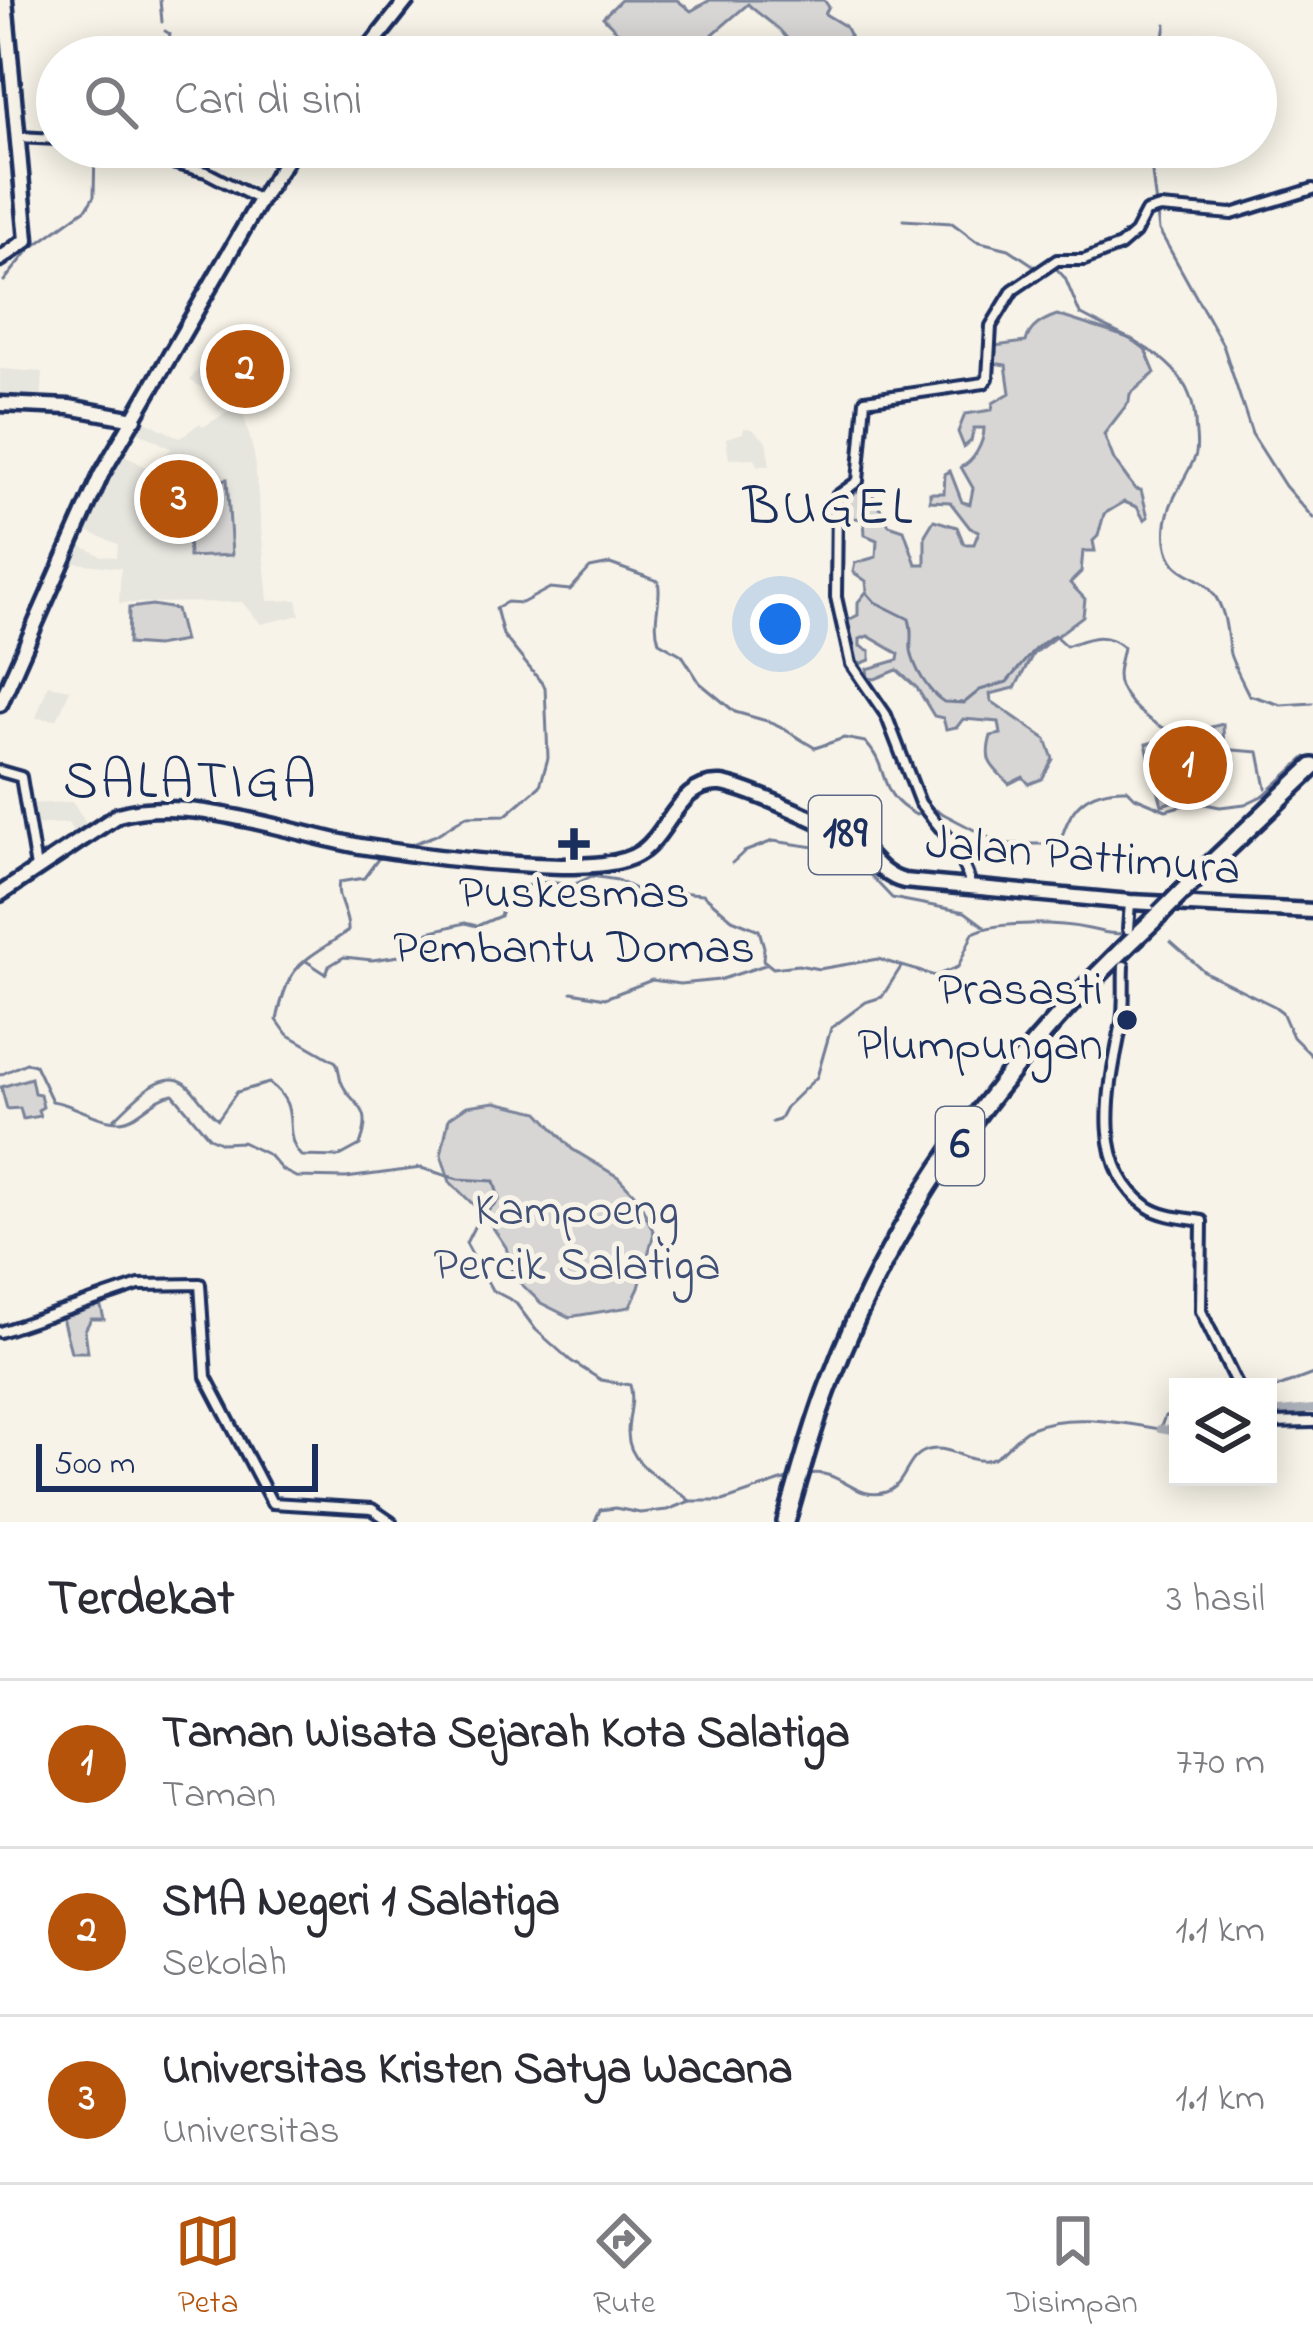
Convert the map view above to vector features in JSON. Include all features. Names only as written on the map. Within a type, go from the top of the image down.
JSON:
[{"type":"highway","name":"6","points":[[789,1522],[862,1305],[943,1161],[1031,1043],[1313,772]]},
{"type":"main road","points":[[0,259],[26,240],[5,0]]},
{"type":"main road","points":[[379,36],[407,0]]},
{"type":"main road","points":[[0,704],[82,512],[281,168]]},
{"type":"main road","points":[[0,404],[69,407],[134,419]]},
{"type":"main road","name":"Jalan Pattimura","points":[[0,893],[118,814],[146,809],[215,815],[395,851],[565,866],[621,860],[649,845],[688,796],[706,785],[720,784],[848,837],[892,877],[1130,902],[1313,911]]},
{"type":"street","points":[[18,137],[36,138]]},
{"type":"street","points":[[191,168],[260,200]]},
{"type":"street","points":[[968,887],[968,875],[952,840],[927,811],[886,716],[851,664],[838,608],[837,496],[858,482],[865,400],[984,383],[991,326],[1013,290],[1057,260],[1084,260],[1120,246],[1135,233],[1146,212],[1157,208],[1232,214],[1313,189]]},
{"type":"street","points":[[0,771],[21,777],[36,868]]},
{"type":"street","points":[[1128,929],[1130,902]]},
{"type":"street","points":[[1124,966],[1122,1019],[1108,1106],[1114,1155],[1133,1192],[1150,1208],[1202,1221],[1201,1311],[1234,1378]]},
{"type":"street","points":[[0,1332],[140,1285],[200,1284],[206,1378],[272,1502],[372,1509],[391,1522]]},
{"type":"street","points":[[1277,1423],[1313,1422]]},
{"type":"shaded area","points":[[225,334],[238,340],[240,336],[293,370],[242,404],[226,404],[190,380]]},
{"type":"shaded area","points":[[0,369],[43,372],[41,404],[0,402]]},
{"type":"shaded area","points":[[234,408],[242,409],[254,454],[268,601],[297,600],[300,615],[261,624],[242,602],[119,603],[121,568],[68,562],[74,542],[101,556],[117,557],[118,544],[84,530],[123,454],[145,467],[172,449],[129,427],[135,416],[180,438]]},
{"type":"shaded area","points":[[744,428],[766,441],[770,466],[757,466],[754,458],[729,459],[726,438],[743,433]]},
{"type":"shaded area","points":[[48,685],[70,689],[57,720],[36,718]]},
{"type":"shaded area","points":[[72,802],[89,828],[76,836],[68,823],[28,825],[26,804]]},
{"type":"green space","points":[[621,0],[677,0],[691,11],[710,0],[824,0],[829,7],[825,14],[845,26],[850,36],[784,36],[748,4],[715,36],[622,36],[603,17]]},
{"type":"green space","points":[[1057,315],[1132,339],[1145,349],[1155,373],[1130,394],[1104,434],[1114,460],[1135,489],[1141,490],[1148,517],[1144,520],[1137,507],[1124,502],[1104,514],[1093,541],[1095,551],[1083,551],[1081,572],[1070,583],[1085,599],[1083,616],[1033,654],[1015,688],[990,694],[991,701],[1046,739],[1053,759],[1042,779],[1029,784],[1023,777],[1009,784],[989,759],[991,736],[1001,734],[999,722],[963,719],[957,727],[946,729],[943,718],[934,716],[917,688],[897,670],[868,678],[867,669],[898,660],[899,654],[868,636],[860,639],[860,646],[870,651],[870,660],[857,665],[847,645],[846,621],[858,615],[858,602],[867,591],[866,581],[853,572],[855,563],[876,557],[877,540],[865,535],[864,519],[844,517],[846,498],[860,491],[872,493],[889,525],[904,530],[916,564],[925,564],[925,535],[934,520],[957,527],[964,544],[974,544],[979,531],[970,528],[950,502],[930,501],[930,493],[944,493],[945,474],[950,471],[962,502],[970,504],[973,488],[961,467],[977,451],[984,428],[974,428],[964,447],[958,432],[965,414],[992,410],[993,403],[1010,393],[1006,365],[993,363],[994,346],[1026,342],[1037,325]]},
{"type":"green space","points":[[161,478],[189,485],[227,479],[232,555],[189,557],[187,512],[161,512]]},
{"type":"green space","points":[[129,608],[176,609],[184,641],[128,644]]},
{"type":"green space","points":[[1223,724],[1225,785],[1162,805],[1146,744]]},
{"type":"green space","points":[[31,1078],[43,1107],[38,1110],[40,1116],[23,1119],[20,1108],[7,1109],[1,1087]]},
{"type":"green space","name":"Kampoeng Percik Salatiga","points":[[495,1102],[539,1112],[572,1149],[618,1177],[638,1198],[654,1233],[630,1307],[569,1317],[541,1303],[513,1276],[506,1247],[485,1216],[450,1182],[441,1155],[449,1118],[467,1106]]},
{"type":"green space","points":[[100,1303],[104,1319],[91,1319],[85,1330],[88,1352],[71,1352],[61,1314]]},
{"type":"waterway","points":[[160,0],[162,22]]},
{"type":"waterway","points":[[1164,36],[1166,24]]},
{"type":"waterway","points":[[165,31],[170,36]]},
{"type":"waterway","points":[[4,281],[30,249],[87,208],[94,196],[95,168]]},
{"type":"waterway","points":[[1154,168],[1159,230],[1223,345],[1252,434],[1285,486],[1313,518]]},
{"type":"waterway","points":[[903,220],[952,223],[976,241],[1009,249],[1036,267],[1044,265]]},
{"type":"waterway","points":[[1053,265],[1065,278],[1080,314],[1136,342],[1182,380],[1191,398],[1197,448],[1167,518],[1169,554],[1218,600],[1231,658],[1249,695],[1281,705],[1313,703]]},
{"type":"waterway","points":[[408,846],[466,816],[506,815],[540,786],[548,758],[545,687],[503,635],[496,608],[507,602],[522,603],[550,588],[570,590],[590,568],[610,564],[658,581],[659,642],[682,655],[700,683],[735,712],[774,723],[815,748],[844,738],[865,742],[894,798],[903,806],[916,815],[936,810],[1001,844],[1060,844],[1074,810],[1100,792],[1127,789],[1166,810],[1195,802],[1220,807],[1245,804],[1264,795],[1306,757]]},
{"type":"waterway","points":[[868,594],[909,619],[915,665],[944,702],[964,703],[980,690],[1007,682],[1054,635],[1066,646],[1095,638],[1116,642],[1123,647],[1120,686],[1140,712],[1171,731],[1191,732],[1193,747],[1259,752],[1266,788]]},
{"type":"waterway","points":[[732,863],[744,852],[773,841],[822,848],[841,844],[892,898],[965,912],[984,926]]},
{"type":"waterway","points":[[113,1120],[146,1090],[165,1080],[185,1083],[218,1119],[237,1092],[269,1083],[286,1101],[292,1138],[301,1156],[338,1157],[360,1145],[363,1113],[345,1089],[336,1062],[287,1034],[277,1020],[299,966],[348,931],[339,882],[364,878],[388,854]]},
{"type":"waterway","points":[[306,961],[326,974],[329,966],[344,957],[372,960],[406,955],[429,932],[465,923],[477,926],[500,916],[505,898],[519,887],[548,882],[573,885],[592,876],[635,889],[703,894],[732,919],[759,930],[763,960],[773,968],[819,969],[878,959],[935,976],[958,967],[973,933],[984,929],[1047,924],[1127,933]]},
{"type":"waterway","points":[[1171,942],[1205,972],[1282,1012],[1293,1037],[1313,1057]]},
{"type":"waterway","points":[[572,992],[605,998],[652,980],[680,984],[719,980],[765,965]]},
{"type":"waterway","points":[[772,1122],[817,1077],[831,1028],[866,1002],[882,997],[901,967]]},
{"type":"waterway","points":[[0,1075],[26,1063],[35,1065],[52,1101],[112,1121],[127,1120],[173,1094],[209,1137],[222,1143],[242,1142],[269,1155],[296,1177],[346,1178],[421,1168],[458,1179],[494,1181],[499,1199],[475,1225],[466,1243],[492,1290],[515,1302],[536,1330],[571,1361],[601,1380],[630,1385],[628,1433],[635,1455],[690,1501]]},
{"type":"waterway","points":[[1277,1388],[1313,1374]]},
{"type":"waterway","points":[[1277,1412],[1313,1409]]},
{"type":"waterway","points":[[1292,1411],[1313,1417]]},
{"type":"waterway","points":[[809,1474],[830,1476],[875,1494],[892,1489],[917,1456],[931,1449],[986,1460],[999,1455],[1025,1431],[1046,1423],[1096,1420],[1160,1429],[1169,1415]]},
{"type":"waterway","points":[[1160,1429],[1169,1430]]},
{"type":"waterway","points":[[595,1522],[600,1510],[640,1513],[690,1501],[723,1501],[793,1477]]},
{"type":"place","name":"SMA Negeri 1 Salatiga","points":[[245,369]]},
{"type":"place","name":"Universitas Kristen Satya Wacana","points":[[179,499]]},
{"type":"place","name":"Taman Wisata Sejarah Kota Salatiga","points":[[1188,765]]},
{"type":"place","name":"Puskesmas Pembantu Domas","points":[[574,844]]},
{"type":"place","name":"Prasasti Plumpungan","points":[[1127,1020]]},
{"type":"district","name":"BUGEL","points":[[829,510]]},
{"type":"district","name":"SALATIGA","points":[[191,784]]}]
